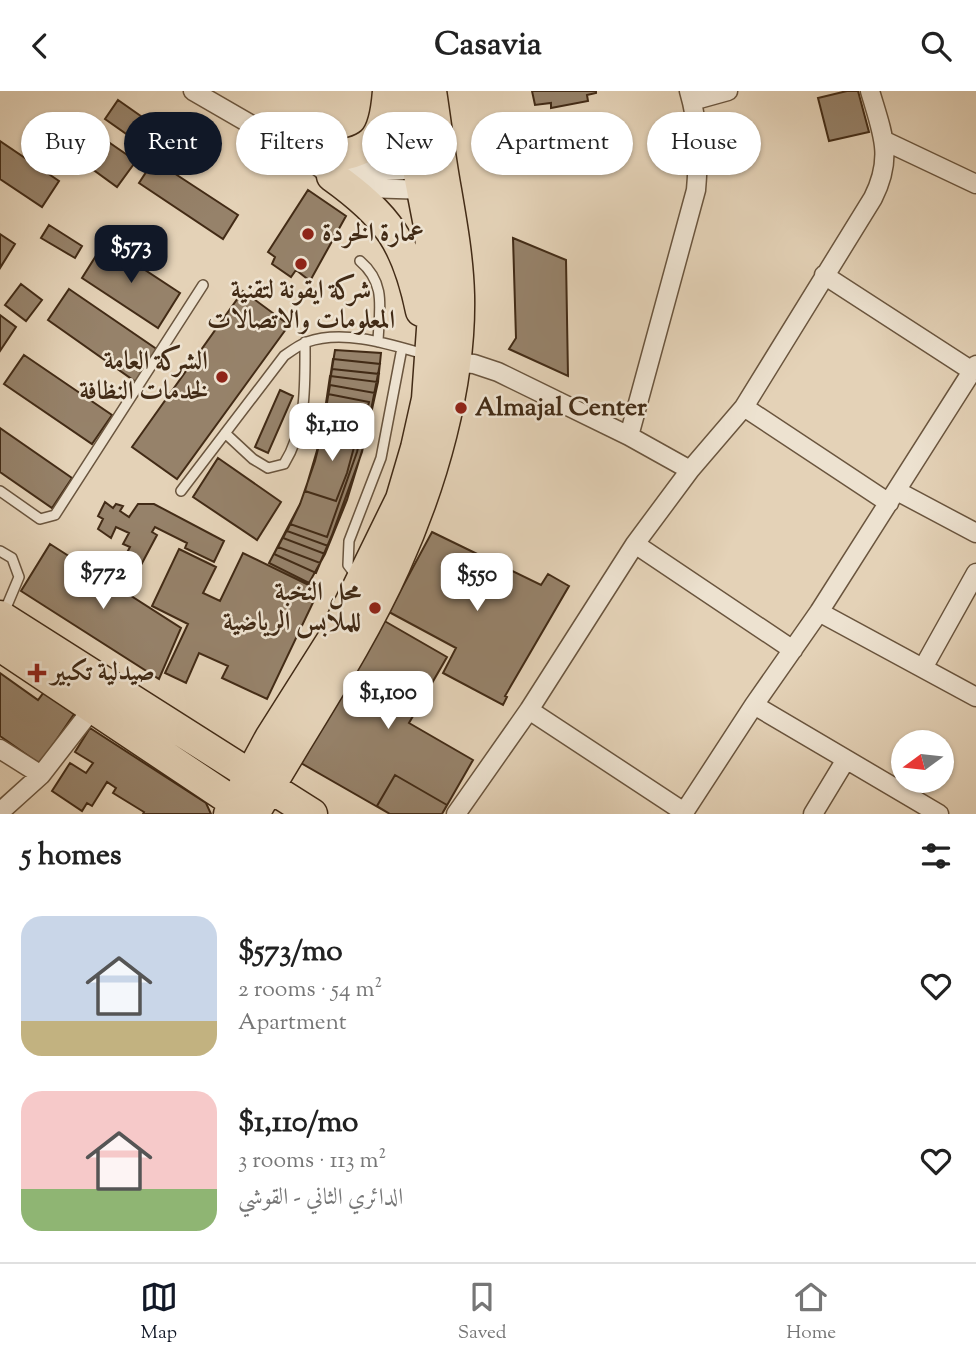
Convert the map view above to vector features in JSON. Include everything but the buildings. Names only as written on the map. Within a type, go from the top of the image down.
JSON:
[{"type":"main road","points":[[348,155],[366,148],[378,135],[386,119],[388,91]]},
{"type":"main road","points":[[406,91],[432,178]]},
{"type":"main road","points":[[1,627],[93,709],[243,811],[259,781],[270,738],[332,640],[401,499],[427,399],[434,301],[430,231],[431,91]]},
{"type":"main road","points":[[259,781],[295,742],[350,653],[395,566],[418,509],[448,409],[429,356],[416,286],[402,246],[387,223],[333,175]]},
{"type":"main road","points":[[1,627],[312,814]]},
{"type":"street","points":[[193,91],[236,116]]},
{"type":"street","points":[[629,436],[695,190],[699,157],[698,125],[691,96],[728,91]]},
{"type":"street","points":[[456,814],[529,710],[635,544],[691,470],[744,407],[883,179],[885,141],[870,91]]},
{"type":"street","points":[[885,141],[976,184]]},
{"type":"street","points":[[348,168],[432,178]]},
{"type":"street","points":[[529,710],[683,813],[819,612],[974,368],[824,275]]},
{"type":"street","points":[[429,356],[474,364],[498,372],[629,436],[691,470]]},
{"type":"street","points":[[744,407],[893,497],[976,533]]},
{"type":"street","points":[[635,544],[793,650]]},
{"type":"street","points":[[923,669],[976,573]]},
{"type":"street","points":[[819,612],[976,697]]},
{"type":"street","points":[[754,705],[939,814]]},
{"type":"street","points":[[0,812],[41,775],[93,709]]},
{"type":"street","points":[[0,750],[41,775]]},
{"type":"street","points":[[813,814],[845,761]]},
{"type":"lane","points":[[360,261],[372,272],[377,283],[380,298],[378,342]]},
{"type":"lane","points":[[0,491],[40,519],[55,515],[203,285]]},
{"type":"lane","points":[[181,491],[284,356],[305,342],[329,336],[378,342],[429,356]]},
{"type":"lane","points":[[225,433],[253,459],[268,468],[284,464],[293,450],[305,402],[305,342]]},
{"type":"lane","points":[[0,551],[12,558],[19,577],[1,627]]},
{"type":"place","name":"عمارة الخردة","points":[[308,234]]},
{"type":"place","name":"شركة ايقونة لتقنية المعلومات والاتصالات","points":[[301,264]]},
{"type":"place","name":"الشركة العامة لخدمات النظافة","points":[[222,377]]},
{"type":"place","name":"Almajal Center","points":[[461,408]]},
{"type":"place","name":"محل النخبة للملابس الرياضية","points":[[375,608]]},
{"type":"place","name":"صيدلية تكبير","points":[[37,673]]}]
